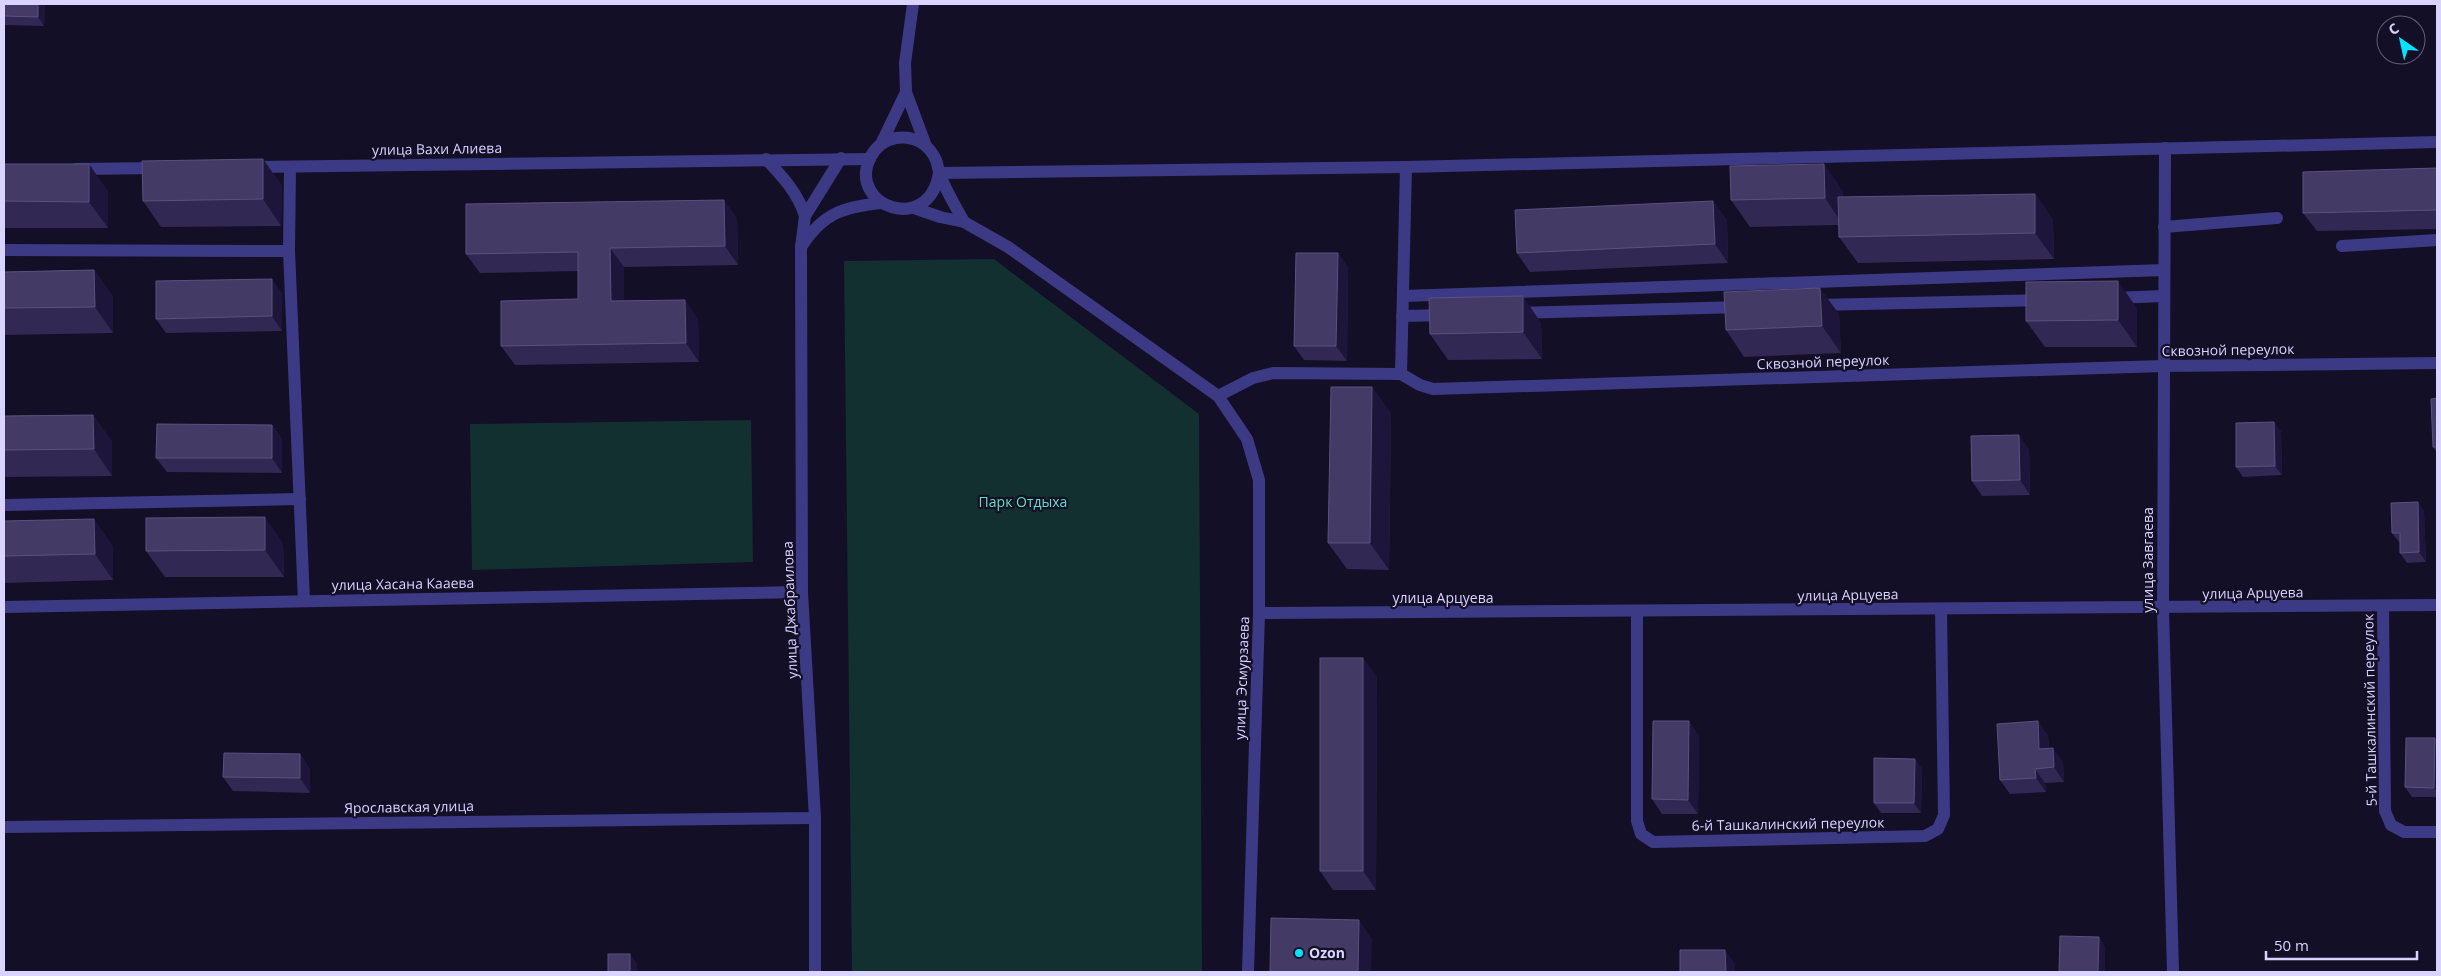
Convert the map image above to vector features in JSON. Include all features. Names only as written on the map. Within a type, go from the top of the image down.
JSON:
[{"type":"street","points":[[913,4],[905,63],[906,92],[926,146],[937,162],[939,173],[964,222]]},
{"type":"street","points":[[881,203],[868,185],[866,174],[870,158],[881,144],[906,92]]},
{"type":"street","points":[[881,144],[891,139],[902,137],[914,139],[926,146]]},
{"type":"street","points":[[939,173],[1406,167],[2437,142]]},
{"type":"street","name":"улица Завгаева","points":[[2165,148],[2163,609],[2173,972]]},
{"type":"street","name":"улица Джабраилова","points":[[815,972],[814,818],[802,592],[801,247],[805,216],[841,158]]},
{"type":"street","name":"улица Вахи Алиева","points":[[240,167],[870,158]]},
{"type":"street","points":[[766,159],[786,179],[802,206],[805,216]]},
{"type":"street","points":[[290,167],[289,251],[304,601]]},
{"type":"street","points":[[1401,374],[1406,167]]},
{"type":"street","points":[[63,169],[171,168]]},
{"type":"street","points":[[801,247],[810,232],[833,214],[844,209],[881,203],[902,210],[914,208],[932,195],[939,173]]},
{"type":"street","points":[[914,208],[940,217],[964,222],[1008,247],[1218,396]]},
{"type":"street","points":[[2164,227],[2277,218]]},
{"type":"street","points":[[2342,246],[2437,240]]},
{"type":"street","points":[[4,250],[289,251]]},
{"type":"street","points":[[1403,296],[2164,270]]},
{"type":"street","points":[[2094,298],[2164,296]]},
{"type":"street","points":[[1808,306],[2055,299]]},
{"type":"street","points":[[1501,313],[1758,307]]},
{"type":"street","points":[[1402,316],[1462,314]]},
{"type":"street","name":"Сквозной переулок","points":[[1218,396],[1253,378],[1273,373],[1401,374],[1420,385],[1433,389],[2163,366],[2437,363]]},
{"type":"street","name":"улица Эсмурзаева","points":[[1218,396],[1247,439],[1259,480],[1259,613],[1248,972]]},
{"type":"street","points":[[4,505],[300,500]]},
{"type":"street","name":"улица Хасана Кааева","points":[[4,607],[802,592]]},
{"type":"street","name":"5-й Ташкалинский переулок","points":[[2383,606],[2385,811],[2391,825],[2404,832],[2437,832]]},
{"type":"street","name":"улица Арцуева","points":[[1259,613],[2437,606]]},
{"type":"street","name":"6-й Ташкалинский переулок","points":[[1637,612],[1637,821],[1641,834],[1653,842],[1925,836],[1938,829],[1944,815],[1941,609]]},
{"type":"street","name":"Ярославская улица","points":[[4,827],[814,818]]},
{"type":"green space","name":"Парк Отдыха","points":[[994,259],[1199,414],[1202,972],[852,972],[844,261]]},
{"type":"green space","points":[[751,420],[753,562],[472,570],[470,424]]},
{"type":"building","points":[[4,4],[38,4],[38,17],[4,16]]},
{"type":"building","points":[[263,159],[263,199],[143,201],[142,161]]},
{"type":"building","points":[[4,164],[89,164],[89,202],[4,201]]},
{"type":"building","points":[[1824,164],[1825,198],[1731,200],[1730,166]]},
{"type":"building","points":[[2437,168],[2437,210],[2303,213],[2303,172]]},
{"type":"building","points":[[2035,194],[2035,233],[1839,237],[1838,197]]},
{"type":"building","points":[[724,200],[725,246],[610,248],[611,301],[685,300],[686,343],[501,346],[501,301],[578,299],[578,252],[466,254],[466,204]]},
{"type":"building","points":[[1713,201],[1715,244],[1517,253],[1515,210]]},
{"type":"building","points":[[1296,253],[1338,253],[1336,346],[1294,346]]},
{"type":"building","points":[[94,270],[95,307],[4,308],[4,272]]},
{"type":"building","points":[[272,279],[272,316],[156,319],[156,281]]},
{"type":"building","points":[[2118,281],[2118,320],[2026,321],[2026,282]]},
{"type":"building","points":[[1820,288],[1822,326],[1726,330],[1724,292]]},
{"type":"building","points":[[1523,296],[1523,332],[1430,334],[1429,298]]},
{"type":"building","points":[[1331,387],[1372,387],[1370,543],[1328,543]]},
{"type":"building","points":[[2437,398],[2437,447],[2433,447],[2431,399]]},
{"type":"building","points":[[93,415],[94,449],[4,450],[4,416]]},
{"type":"building","points":[[2274,422],[2275,466],[2236,467],[2236,423]]},
{"type":"building","points":[[157,424],[272,425],[272,458],[156,458]]},
{"type":"building","points":[[2019,435],[2020,480],[1972,481],[1971,436]]},
{"type":"building","points":[[2418,502],[2419,552],[2400,553],[2400,533],[2392,533],[2391,503]]},
{"type":"building","points":[[265,517],[265,550],[146,551],[146,518]]},
{"type":"building","points":[[94,519],[95,554],[4,556],[4,521]]},
{"type":"building","points":[[1320,658],[1363,658],[1363,871],[1320,871]]},
{"type":"building","points":[[1653,721],[1689,721],[1688,800],[1652,799]]},
{"type":"building","points":[[2038,721],[2039,749],[2053,748],[2054,767],[2035,769],[2036,778],[2000,780],[1997,724]]},
{"type":"building","points":[[2406,738],[2435,738],[2434,788],[2405,787]]},
{"type":"building","points":[[224,753],[300,754],[300,778],[223,777]]},
{"type":"building","points":[[1874,758],[1915,759],[1914,803],[1874,803]]},
{"type":"building","points":[[1271,918],[1359,920],[1358,972],[1270,972]]},
{"type":"building","points":[[2060,936],[2099,937],[2098,972],[2059,972]]},
{"type":"building","points":[[1680,950],[1725,950],[1726,972],[1680,972]]},
{"type":"building","points":[[608,954],[630,954],[630,972],[608,972]]},
{"type":"place","name":"Ozon","points":[[1299,953]]}]
